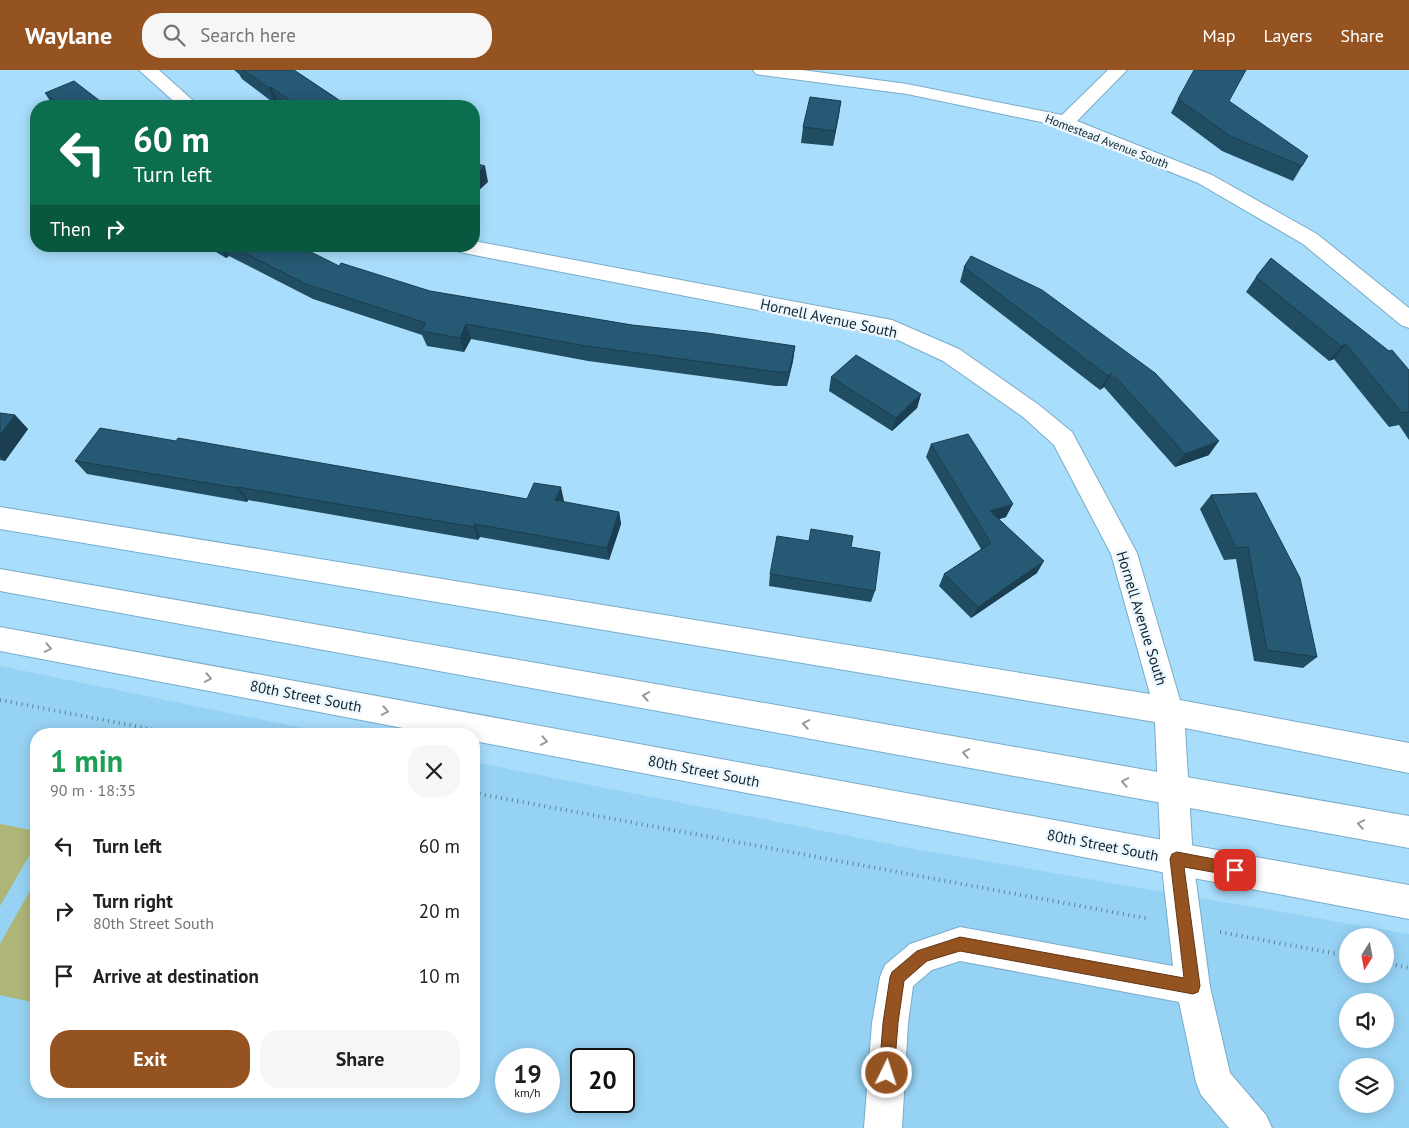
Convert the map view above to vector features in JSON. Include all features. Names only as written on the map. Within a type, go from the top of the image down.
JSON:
[{"type":"street","points":[[148,70],[183,100]]},
{"type":"street","name":"Homestead Avenue South","points":[[762,70],[907,89],[1064,123],[1205,179],[1302,234],[1409,320]]},
{"type":"street","points":[[1064,123],[1118,70]]},
{"type":"street","name":"Hornell Avenue South","points":[[480,249],[892,328],[951,356],[1031,412],[1063,439],[1124,553],[1169,711],[1177,859],[1193,986],[1214,1082],[1253,1128]]},
{"type":"street","points":[[0,518],[1169,711],[1409,758]]},
{"type":"street","points":[[0,580],[1409,832]]},
{"type":"street","name":"80th Street South","points":[[0,639],[476,728]]},
{"type":"street","name":"80th Street South","points":[[480,729],[1409,902]]},
{"type":"street","points":[[890,1126],[890,1023],[898,977],[922,956],[960,944],[1193,986]]},
{"type":"path","points":[[0,700],[145,728]]},
{"type":"path","points":[[480,793],[714,836],[1042,901],[1185,925],[1339,954]]},
{"type":"path","points":[[1394,966],[1409,968]]},
{"type":"shaded area","points":[[0,666],[303,728],[30,728],[30,1098],[480,1098],[480,763],[920,850],[1374,928],[1339,928],[1339,983],[1394,983],[1394,931],[1409,934],[1409,1128],[0,1128]]},
{"type":"green space","points":[[0,824],[30,830],[30,854],[0,906]]},
{"type":"green space","points":[[30,891],[30,1002],[0,995],[0,944]]},
{"type":"building","points":[[243,70],[294,70],[339,100],[289,100],[271,87],[269,88]]},
{"type":"building","points":[[1194,70],[1246,70],[1229,101],[1308,156],[1302,166],[1230,136],[1178,99]]},
{"type":"building","points":[[74,81],[99,100],[54,100],[45,93]]},
{"type":"building","points":[[810,97],[841,101],[835,131],[803,127]]},
{"type":"building","points":[[480,165],[485,166],[480,171]]},
{"type":"building","points":[[243,252],[311,252],[339,266],[341,263],[430,291],[632,325],[707,333],[795,346],[789,372],[777,372],[586,346],[466,324],[460,338],[421,331],[426,323],[306,284]]},
{"type":"building","points":[[971,256],[1042,290],[1155,373],[1219,441],[1185,454],[1112,373],[1108,376],[964,267]]},
{"type":"building","points":[[1271,258],[1389,351],[1392,350],[1409,370],[1409,412],[1402,413],[1346,344],[1341,346],[1256,277]]},
{"type":"building","points":[[856,355],[921,394],[896,418],[831,377]]},
{"type":"building","points":[[0,413],[15,415],[0,435]]},
{"type":"building","points":[[100,428],[176,441],[178,438],[527,499],[534,483],[561,487],[555,500],[619,512],[607,548],[475,524],[474,527],[75,461]]},
{"type":"building","points":[[968,434],[1013,504],[990,511],[1044,561],[978,607],[944,574],[991,543],[931,444]]},
{"type":"building","points":[[1256,493],[1300,578],[1317,657],[1267,650],[1248,547],[1236,548],[1211,495]]},
{"type":"building","points":[[811,529],[853,536],[851,547],[880,552],[875,591],[770,574],[777,536],[809,541]]},
{"type":"route","points":[[887,1073],[890,1023],[898,977],[922,956],[960,944],[1193,986],[1177,859],[1235,870]]}]
